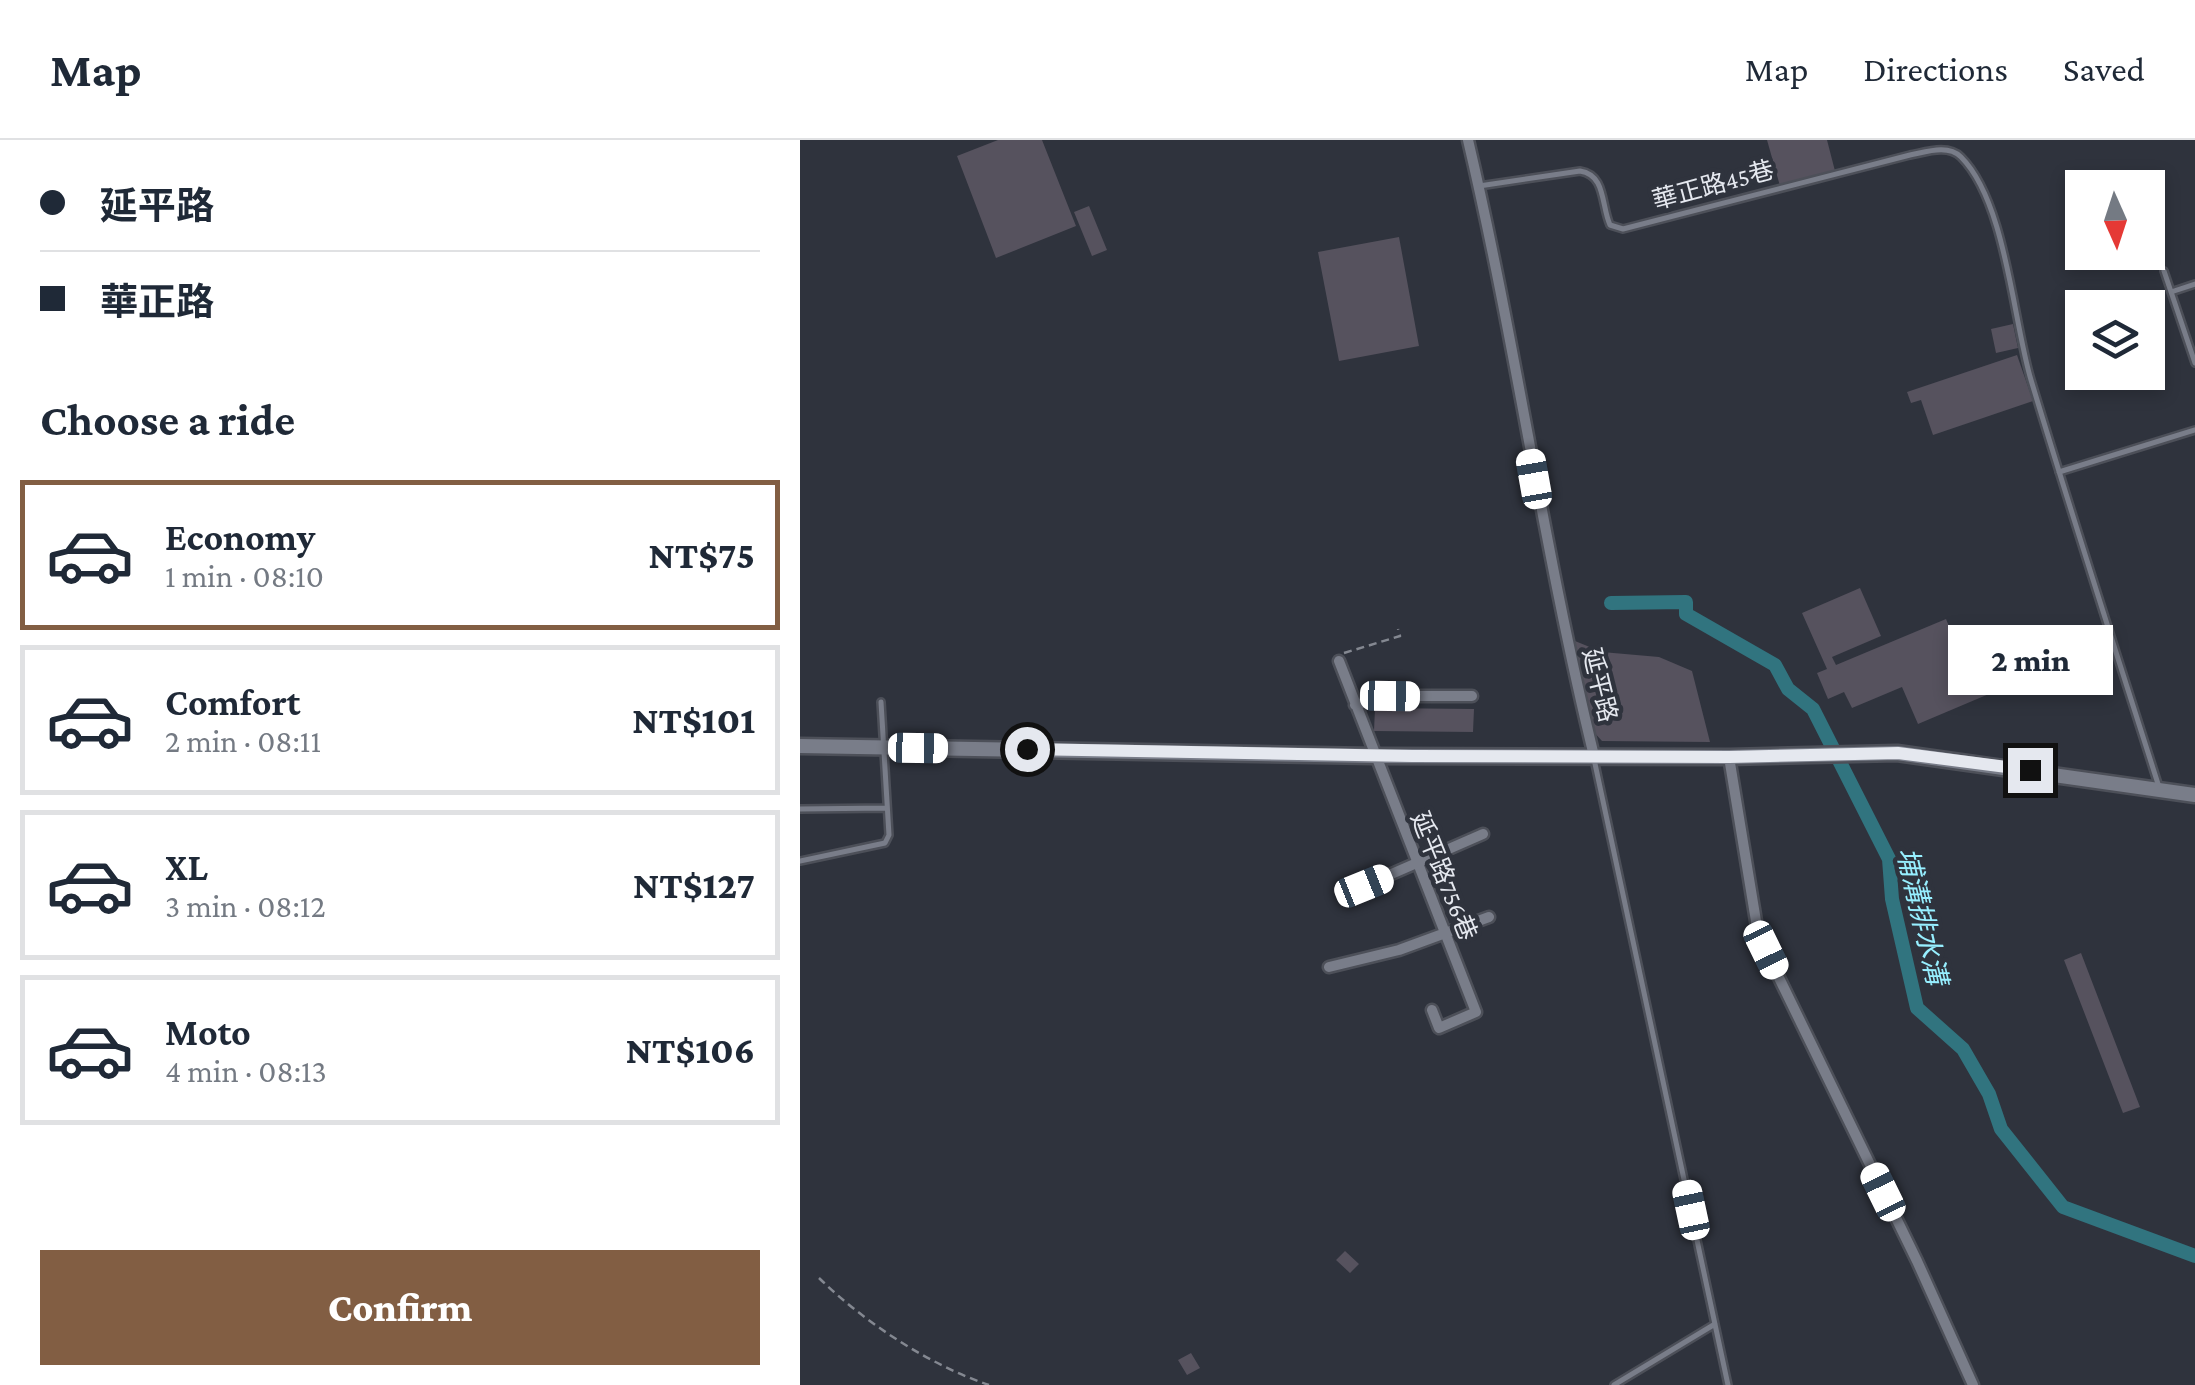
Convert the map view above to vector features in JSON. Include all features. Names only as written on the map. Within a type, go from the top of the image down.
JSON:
[{"type":"street","name":"延平路","points":[[800,746],[1594,756],[1563,630],[1468,140]]},
{"type":"street","name":"延平路756巷","points":[[1338,658],[1476,1012],[1439,1028],[1432,1010]]},
{"type":"street","points":[[1355,705],[1390,696],[1472,696]]},
{"type":"street","points":[[1594,756],[1898,753],[2195,794]]},
{"type":"street","points":[[1729,757],[1757,927],[1973,1385]]},
{"type":"street","points":[[1364,886],[1483,834]]},
{"type":"street","points":[[1329,967],[1398,950],[1490,918]]},
{"type":"lane","name":"華正路45巷","points":[[1478,186],[1590,172],[1598,181],[1610,225],[1623,229],[1910,155],[1952,150],[1970,168],[1990,210],[2018,312],[2023,351],[2160,790]]},
{"type":"lane","points":[[2164,272],[2195,360]]},
{"type":"lane","points":[[2171,292],[2195,284]]},
{"type":"lane","points":[[2059,472],[2195,430]]},
{"type":"lane","points":[[800,861],[885,843],[889,835],[881,702]]},
{"type":"lane","points":[[1594,756],[1728,1385]]},
{"type":"lane","points":[[800,809],[887,808]]},
{"type":"lane","points":[[1614,1385],[1715,1324]]},
{"type":"path","points":[[1338,658],[1400,636],[1398,629]]},
{"type":"path","points":[[819,1278],[850,1309],[878,1327],[989,1385]]},
{"type":"building","points":[[998,140],[1042,140],[1076,226],[996,258],[957,156]]},
{"type":"building","points":[[1767,140],[1827,140],[1835,171],[1780,186]]},
{"type":"building","points":[[1089,206],[1107,250],[1092,256],[1074,212]]},
{"type":"building","points":[[1399,237],[1419,346],[1339,361],[1318,252]]},
{"type":"building","points":[[2013,324],[2018,348],[1996,353],[1991,329]]},
{"type":"building","points":[[2017,355],[2033,401],[1933,435],[1921,400],[1911,403],[1907,392]]},
{"type":"building","points":[[1860,588],[1881,636],[1832,657],[1836,665],[1946,619],[1965,664],[1981,657],[1996,691],[1918,724],[1902,687],[1852,708],[1844,692],[1828,699],[1817,673],[1827,669],[1802,613]]},
{"type":"building","points":[[1575,641],[1602,652],[1659,657],[1692,671],[1710,742],[1602,741],[1590,728]]},
{"type":"building","points":[[1375,708],[1474,709],[1473,732],[1374,731]]},
{"type":"building","points":[[2081,953],[2140,1107],[2123,1113],[2064,960]]},
{"type":"building","points":[[1345,1251],[1359,1264],[1350,1273],[1336,1260]]},
{"type":"building","points":[[1191,1353],[1200,1368],[1187,1375],[1178,1360]]},
{"type":"waterway","name":"埔溝排水溝","points":[[1611,603],[1686,602],[1686,614],[1775,665],[1788,689],[1813,709],[1889,859],[1892,899],[1917,1008],[1963,1049],[1989,1094],[2001,1129],[2063,1207],[2195,1256]]},
{"type":"route","points":[[1027,749],[1412,756],[1898,753],[2030,770]]}]
